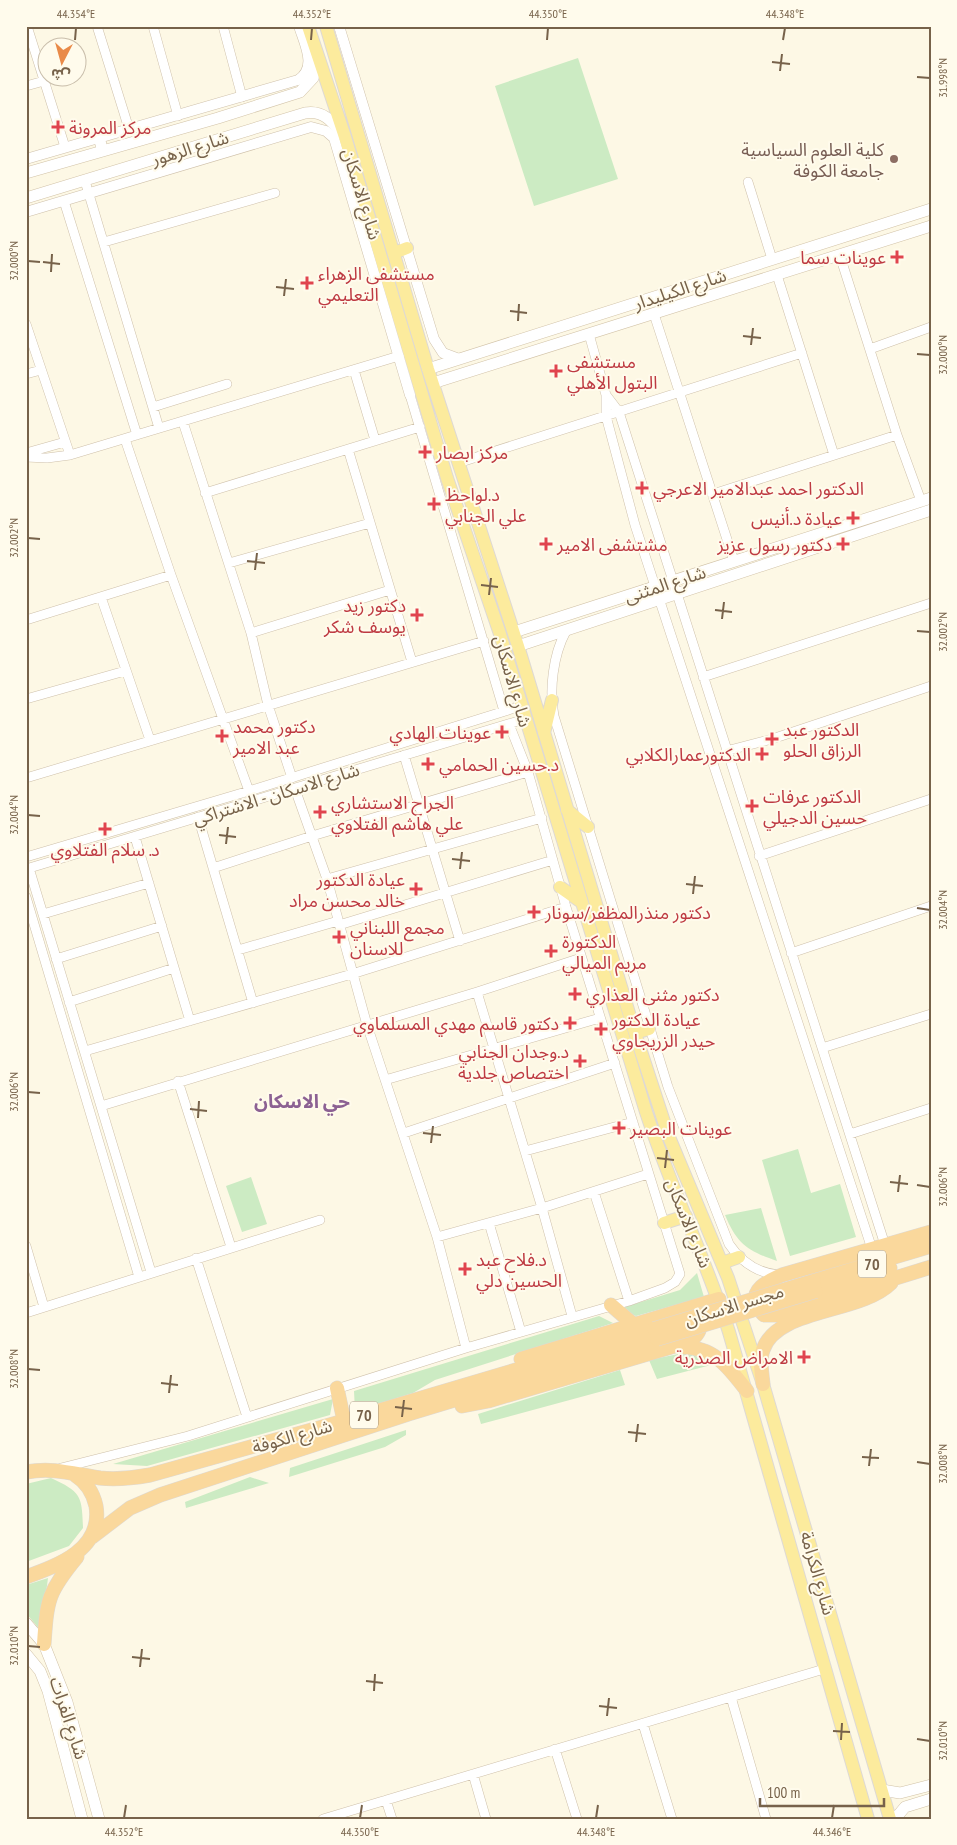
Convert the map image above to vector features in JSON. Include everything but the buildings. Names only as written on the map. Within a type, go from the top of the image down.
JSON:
[{"type":"highway","points":[[931,1232],[782,1275],[760,1286],[756,1292],[755,1305],[764,1315],[776,1315],[931,1267]]},
{"type":"highway","name":"70","points":[[815,1286],[931,1246]]},
{"type":"highway","name":"70","points":[[815,1286],[931,1256]]},
{"type":"highway","points":[[762,1384],[762,1352],[766,1342],[779,1328],[870,1298],[884,1290],[895,1278]]},
{"type":"highway","name":"مجسر الاسكان","points":[[656,1334],[815,1286]]},
{"type":"highway","points":[[415,1406],[464,1377],[718,1299]]},
{"type":"highway","points":[[612,1305],[633,1324]]},
{"type":"highway","points":[[415,1406],[488,1401],[688,1342],[698,1334],[701,1322],[700,1316],[692,1307]]},
{"type":"highway","name":"شارع الكوفة","points":[[88,1542],[124,1512],[160,1495],[415,1406],[656,1334]]},
{"type":"highway","points":[[671,1348],[693,1347],[714,1354],[730,1369],[747,1390]]},
{"type":"highway","points":[[337,1388],[344,1421]]},
{"type":"highway","name":"شارع الكوفة","points":[[64,1470],[110,1478],[150,1475],[344,1421],[415,1406]]},
{"type":"highway","points":[[44,1644],[47,1603],[55,1584],[88,1542],[97,1512],[89,1488],[81,1479],[64,1470]]},
{"type":"highway","name":"70","points":[[26,1472],[64,1470]]},
{"type":"highway","name":"70","points":[[26,1576],[60,1563],[88,1542]]},
{"type":"main road","name":"شارع الاسكان","points":[[308,26],[345,137],[357,196],[441,480],[499,631],[655,1142],[686,1216],[729,1332]]},
{"type":"main road","name":"شارع الاسكان","points":[[326,26],[428,369],[514,632],[566,810],[658,1106],[722,1264],[744,1327]]},
{"type":"main road","name":"شارع الزهور","points":[[26,173],[218,118],[300,92],[313,78],[317,56]]},
{"type":"main road","name":"شارع الزهور","points":[[26,198],[313,111],[324,115],[332,121],[345,137]]},
{"type":"main road","points":[[199,146],[221,133],[222,127],[218,118]]},
{"type":"main road","points":[[99,138],[103,150]]},
{"type":"main road","points":[[369,171],[382,167]]},
{"type":"main road","name":"شارع الكيليدار","points":[[428,369],[931,209]]},
{"type":"main road","name":"شارع الكيليدار","points":[[433,383],[931,226]]},
{"type":"main road","points":[[394,253],[407,248]]},
{"type":"main road","points":[[459,359],[463,374]]},
{"type":"main road","name":"شارع المثنى","points":[[514,632],[926,499]]},
{"type":"main road","name":"شارع المثنى","points":[[518,646],[931,510]]},
{"type":"main road","points":[[544,733],[552,700]]},
{"type":"main road","points":[[566,810],[588,827]]},
{"type":"main road","points":[[560,886],[580,901]]},
{"type":"main road","points":[[635,1033],[649,1028]]},
{"type":"main road","points":[[646,1112],[654,1111],[658,1106]]},
{"type":"main road","points":[[655,1142],[660,1137],[669,1137]]},
{"type":"main road","points":[[664,1223],[686,1216]]},
{"type":"main road","points":[[722,1264],[739,1258]]},
{"type":"main road","points":[[718,1299],[733,1293]]},
{"type":"main road","points":[[729,1332],[744,1327]]},
{"type":"main road","name":"شارع الكرامة","points":[[744,1327],[890,1819]]},
{"type":"main road","name":"شارع الكرامة","points":[[729,1332],[868,1819]]},
{"type":"main road","points":[[782,1516],[790,1516],[799,1509]]},
{"type":"main road","points":[[793,1552],[799,1547],[810,1548]]},
{"type":"main road","name":"شارع الفرات","points":[[26,1623],[44,1644],[67,1702],[100,1819]]},
{"type":"main road","name":"شارع الفرات","points":[[26,1654],[40,1672],[48,1691],[82,1819]]},
{"type":"main road","points":[[882,1790],[900,1793],[931,1785]]},
{"type":"main road","points":[[894,1819],[905,1807],[931,1799]]},
{"type":"street","points":[[27,26],[38,62]]},
{"type":"street","points":[[97,26],[130,129]]},
{"type":"street","points":[[153,26],[178,116]]},
{"type":"street","points":[[222,26],[242,97]]},
{"type":"street","points":[[26,159],[298,80],[305,75],[309,63],[299,26]]},
{"type":"street","points":[[339,26],[436,344],[446,356],[459,359]]},
{"type":"street","points":[[46,88],[65,147]]},
{"type":"street","points":[[26,212],[311,127],[326,131],[334,138],[357,196],[399,356],[415,393],[420,427],[441,480],[504,711]]},
{"type":"street","points":[[85,181],[159,428]]},
{"type":"street","points":[[748,182],[772,259]]},
{"type":"street","points":[[104,242],[275,193]]},
{"type":"street","points":[[64,201],[137,435]]},
{"type":"street","points":[[840,256],[897,435],[926,499]]},
{"type":"street","points":[[777,275],[834,455]]},
{"type":"street","points":[[654,314],[681,392],[734,561]]},
{"type":"street","points":[[26,324],[70,455]]},
{"type":"street","points":[[870,348],[931,327]]},
{"type":"street","points":[[589,334],[606,395],[606,416],[654,587],[789,990],[879,1247]]},
{"type":"street","points":[[458,463],[802,352]]},
{"type":"street","points":[[26,455],[47,458],[70,455],[399,356]]},
{"type":"street","points":[[26,374],[41,370]]},
{"type":"street","points":[[354,370],[375,440]]},
{"type":"street","points":[[153,407],[227,384]]},
{"type":"street","points":[[606,395],[619,412],[759,856],[850,1134],[879,1247]]},
{"type":"street","points":[[183,422],[229,563],[250,633],[268,705],[292,778]]},
{"type":"street","points":[[205,493],[420,427]]},
{"type":"street","points":[[713,494],[897,435]]},
{"type":"street","points":[[126,439],[171,575],[249,791]]},
{"type":"street","points":[[26,455],[65,442]]},
{"type":"street","points":[[348,449],[412,662]]},
{"type":"street","points":[[632,514],[649,509]]},
{"type":"street","points":[[229,563],[370,523]]},
{"type":"street","points":[[26,620],[171,575]]},
{"type":"street","points":[[250,633],[390,590]]},
{"type":"street","points":[[101,597],[150,740]]},
{"type":"street","points":[[703,677],[931,603]]},
{"type":"street","points":[[566,631],[557,651],[552,700],[554,716],[649,1028],[689,1144],[730,1244],[739,1258],[754,1269],[782,1275]]},
{"type":"street","points":[[26,778],[150,740],[224,721],[268,705],[484,641]]},
{"type":"street","points":[[26,699],[125,671]]},
{"type":"street","points":[[726,751],[772,739],[931,686]]},
{"type":"street","name":"شارع الاسكان - الاشتراكي","points":[[26,858],[292,778],[521,706]]},
{"type":"street","name":"شارع الاسكان - الاشتراكي","points":[[28,869],[525,719]]},
{"type":"street","points":[[64,1470],[188,1436],[466,1348],[629,1301],[665,1288],[675,1282],[680,1274],[581,958],[528,772],[510,724]]},
{"type":"street","points":[[404,755],[460,941]]},
{"type":"street","points":[[213,868],[312,836],[528,772]]},
{"type":"street","points":[[295,788],[327,879],[367,1025],[437,1236],[466,1348]]},
{"type":"street","points":[[229,797],[226,804],[233,807]]},
{"type":"street","points":[[759,856],[931,798]]},
{"type":"street","points":[[198,817],[253,1003]]},
{"type":"street","points":[[327,879],[542,818]]},
{"type":"street","points":[[135,837],[190,1021]]},
{"type":"street","points":[[238,950],[338,923],[553,860]]},
{"type":"street","points":[[28,869],[151,1272]]},
{"type":"street","points":[[43,914],[149,884]]},
{"type":"street","points":[[26,897],[139,1277]]},
{"type":"street","points":[[791,953],[931,906]]},
{"type":"street","points":[[85,1051],[352,974],[566,907]]},
{"type":"street","points":[[56,959],[162,926]]},
{"type":"street","points":[[101,1106],[178,1081],[477,992],[581,958]]},
{"type":"street","points":[[69,1002],[174,968]]},
{"type":"street","points":[[789,990],[802,985]]},
{"type":"street","points":[[477,992],[542,1208],[572,1316]]},
{"type":"street","points":[[822,1048],[931,1014]]},
{"type":"street","points":[[385,1080],[600,1018]]},
{"type":"street","points":[[404,1133],[615,1063]]},
{"type":"street","points":[[178,1081],[230,1247]]},
{"type":"street","points":[[850,1134],[931,1108]]},
{"type":"street","points":[[525,1151],[632,1122]]},
{"type":"street","points":[[437,1236],[542,1208],[648,1174]]},
{"type":"street","points":[[594,1192],[629,1301]]},
{"type":"street","points":[[26,1313],[320,1220]]},
{"type":"street","points":[[489,1223],[521,1332]]},
{"type":"street","points":[[26,1246],[44,1307]]},
{"type":"street","points":[[196,1258],[247,1417]]},
{"type":"street","points":[[323,1819],[824,1669]]},
{"type":"street","points":[[731,1697],[766,1819]]},
{"type":"street","points":[[643,1724],[672,1819]]},
{"type":"street","points":[[556,1750],[577,1819]]},
{"type":"street","points":[[473,1774],[486,1819]]},
{"type":"street","points":[[386,1800],[392,1819]]},
{"type":"green space","points":[[578,58],[618,179],[534,206],[495,86]]},
{"type":"green space","points":[[798,1149],[811,1193],[840,1184],[856,1237],[790,1256],[762,1160]]},
{"type":"green space","points":[[251,1177],[267,1224],[242,1232],[226,1186]]},
{"type":"green space","points":[[761,1208],[777,1261],[758,1254],[739,1240],[725,1215]]},
{"type":"green space","points":[[697,1273],[704,1297],[636,1316],[618,1309],[680,1290]]},
{"type":"green space","points":[[599,1316],[613,1323],[435,1380],[413,1393],[355,1411],[354,1391]]},
{"type":"green space","points":[[688,1352],[715,1364],[657,1379],[649,1360]]},
{"type":"green space","points":[[620,1370],[625,1385],[481,1424],[478,1414]]},
{"type":"green space","points":[[333,1399],[330,1415],[147,1466],[113,1464]]},
{"type":"green space","points":[[406,1430],[406,1435],[385,1447],[289,1477],[290,1468]]},
{"type":"green space","points":[[250,1477],[269,1483],[186,1508],[185,1502]]},
{"type":"green space","points":[[51,1478],[69,1487],[78,1496],[82,1508],[83,1528],[69,1546],[26,1562],[26,1484]]},
{"type":"green space","points":[[48,1578],[41,1631],[26,1613],[26,1585]]},
{"type":"place","name":"مركز المرونة","points":[[58,127]]},
{"type":"place","name":"كلية العلوم السياسية جامعة الكوفة","points":[[894,159]]},
{"type":"place","name":"عوينات سما","points":[[897,257]]},
{"type":"place","name":"مستشفى الزهراء التعليمي","points":[[307,283]]},
{"type":"place","name":"مستشفى البتول الأهلي","points":[[556,371]]},
{"type":"place","name":"مركز ابصار","points":[[425,452]]},
{"type":"place","name":"الدكتور احمد عبدالامير الاعرجي","points":[[642,488]]},
{"type":"place","name":"د.لواحظ علي الجنابي","points":[[434,504]]},
{"type":"place","name":"عيادة د.أنيس","points":[[853,518]]},
{"type":"place","name":"مشتشفى الامير","points":[[546,544]]},
{"type":"place","name":"دكتور رسول عزيز","points":[[843,544]]},
{"type":"place","name":"دكتور زيد يوسف شكر","points":[[417,615]]},
{"type":"place","name":"عوينات الهادي","points":[[502,732]]},
{"type":"place","name":"دكتور محمد عبد الامير","points":[[222,736]]},
{"type":"place","name":"الدكتور عبد الرزاق الحلو","points":[[772,739]]},
{"type":"place","name":"الدكتورعمارالكلابي","points":[[762,754]]},
{"type":"place","name":"د.حسين الحمامي","points":[[428,764]]},
{"type":"place","name":"الدكتور عرفات حسين الدجيلي","points":[[752,806]]},
{"type":"place","name":"الجراح الاستشاري علي هاشم الفتلاوي","points":[[320,812]]},
{"type":"place","name":"د. سلام الفتلاوي","points":[[105,829]]},
{"type":"place","name":"عيادة الدكتور خالد محسن مراد","points":[[416,889]]},
{"type":"place","name":"دكتور منذرالمظفر/سونار","points":[[534,912]]},
{"type":"place","name":"مجمع اللبناني للاسنان","points":[[339,937]]},
{"type":"place","name":"الدكتورة مريم الميالي","points":[[551,951]]},
{"type":"place","name":"دكتور مثنى العذاري","points":[[575,994]]},
{"type":"place","name":"دكتور قاسم مهدي المسلماوي","points":[[570,1023]]},
{"type":"place","name":"عيادة الدكتور حيدر الزريجاوي","points":[[601,1029]]},
{"type":"place","name":"د.وجدان الجنابي اختصاص جلدية","points":[[580,1061]]},
{"type":"place","name":"عوينات البصير","points":[[619,1128]]},
{"type":"place","name":"د.فلاح عبد الحسين دلي","points":[[465,1269]]},
{"type":"place","name":"الامراض الصدرية","points":[[804,1357]]},
{"type":"district","name":"حي الاسكان","points":[[302,1101]]}]
